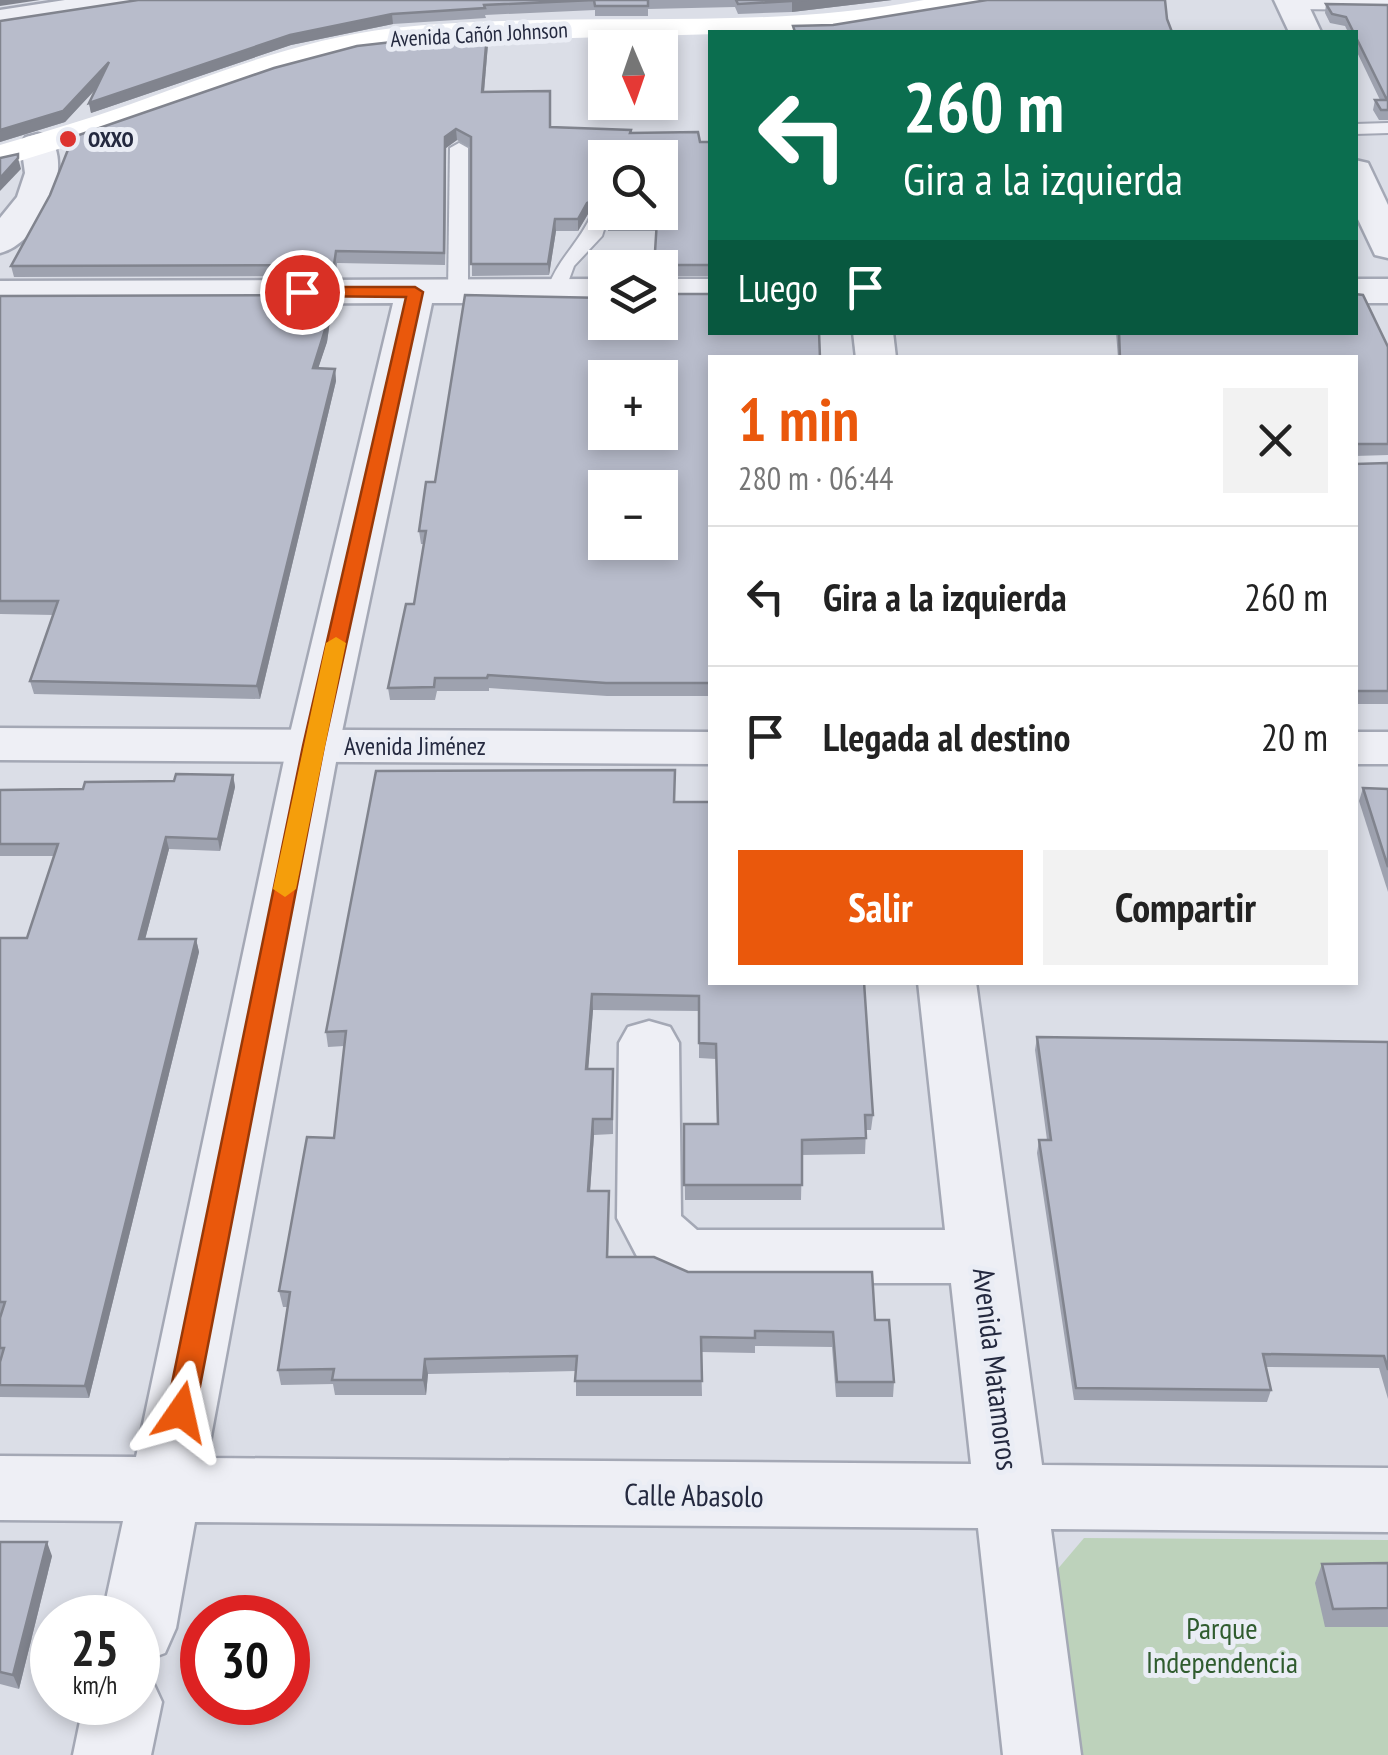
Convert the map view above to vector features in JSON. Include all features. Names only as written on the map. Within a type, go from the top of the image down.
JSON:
[{"type":"main road","name":"Avenida Cañón Johnson","points":[[0,156],[138,113],[272,61],[332,46],[467,32],[845,20],[974,0]]},
{"type":"street","points":[[0,19],[128,0]]},
{"type":"street","points":[[0,242],[34,200],[43,181],[45,164],[38,144]]},
{"type":"street","points":[[1358,178],[1388,246]]},
{"type":"street","points":[[678,291],[708,291]]},
{"type":"street","points":[[1358,291],[1388,291]]},
{"type":"street","points":[[144,1595],[313,746],[436,292]]},
{"type":"street","points":[[0,293],[588,292]]},
{"type":"street","name":"Avenida Jiménez","points":[[0,744],[708,748]]},
{"type":"street","points":[[1358,748],[1388,748]]},
{"type":"street","name":"Avenida Matamoros","points":[[948,985],[1042,1755]]},
{"type":"street","points":[[650,1043],[650,1218],[663,1243],[688,1257],[981,1256]]},
{"type":"street","name":"Calle Abasolo","points":[[0,1488],[1011,1500],[1388,1500]]},
{"type":"street","points":[[112,1755],[118,1725]]},
{"type":"lane","points":[[1287,14],[1388,5]]},
{"type":"lane","points":[[1358,129],[1388,128]]},
{"type":"lane","points":[[436,292],[459,148]]},
{"type":"lane","points":[[556,292],[564,265],[596,230]]},
{"type":"green space","name":"Parque Independencia","points":[[1084,1538],[1388,1540],[1388,1755],[1081,1755],[1056,1571]]},
{"type":"building","points":[[138,0],[594,0],[392,14],[290,35],[89,103],[109,62],[63,111],[0,130],[0,21]]},
{"type":"building","points":[[594,0],[648,0],[648,6],[595,6]]},
{"type":"building","points":[[736,0],[808,0],[738,4]]},
{"type":"building","points":[[987,0],[1165,0],[1171,30],[794,30],[793,26],[833,25]]},
{"type":"building","points":[[1326,4],[1388,5],[1388,110],[1381,110],[1375,100],[1387,100],[1358,41],[1358,30],[1352,30],[1346,17],[1332,14]]},
{"type":"building","points":[[487,34],[482,92],[550,91],[550,127],[631,130],[630,133],[698,132],[700,142],[708,142],[708,265],[678,265],[678,250],[655,250],[656,230],[678,230],[678,140],[588,140],[588,203],[578,219],[555,219],[548,264],[471,264],[471,137],[456,129],[445,137],[444,253],[336,251],[334,265],[11,266],[50,195],[73,137],[274,68],[357,46]]},
{"type":"building","points":[[18,154],[18,158],[0,178],[0,158]]},
{"type":"building","points":[[678,294],[708,294],[708,335],[819,335],[820,355],[708,355],[708,683],[606,683],[488,675],[435,678],[434,687],[388,688],[406,604],[414,604],[426,531],[419,531],[426,482],[435,482],[465,295],[588,298],[588,340],[678,340]]},
{"type":"building","points":[[1358,294],[1363,295],[1388,347],[1388,444],[1358,444],[1358,355],[1120,355],[1119,335],[1358,335]]},
{"type":"building","points":[[330,295],[325,330],[313,368],[335,369],[257,686],[30,681],[58,601],[0,601],[0,296]]},
{"type":"building","points":[[1388,463],[1388,691],[1358,691],[1358,464]]},
{"type":"building","points":[[675,770],[674,802],[708,802],[708,985],[864,985],[873,1115],[865,1115],[866,1138],[802,1140],[802,1185],[684,1185],[684,1124],[718,1124],[716,1044],[699,1043],[699,996],[592,994],[586,1069],[613,1069],[612,1119],[593,1119],[588,1191],[609,1191],[607,1257],[654,1257],[688,1272],[872,1272],[875,1320],[889,1320],[894,1382],[837,1382],[833,1332],[755,1331],[755,1338],[701,1337],[702,1381],[575,1381],[577,1356],[425,1359],[423,1380],[332,1380],[334,1369],[278,1370],[290,1292],[279,1291],[307,1137],[334,1138],[346,1031],[326,1032],[376,771]]},
{"type":"building","points":[[176,774],[233,775],[218,839],[166,837],[139,939],[196,939],[85,1386],[0,1385],[4,1348],[0,1348],[0,1318],[5,1302],[0,1302],[0,938],[27,938],[58,844],[0,844],[0,790],[83,789],[85,782],[174,781]]},
{"type":"building","points":[[1363,788],[1388,789],[1388,867]]},
{"type":"building","points":[[1037,1037],[1388,1042],[1388,1370],[1384,1356],[1263,1354],[1271,1390],[1076,1388],[1039,1140],[1051,1140]]},
{"type":"building","points":[[0,1542],[47,1542],[33,1595],[30,1595],[13,1675],[0,1672]]},
{"type":"building","points":[[1388,1563],[1388,1608],[1333,1609],[1322,1564]]},
{"type":"slow traffic","points":[[285,889],[336,643]]},
{"type":"place","name":"OXXO","points":[[68,139]]},
{"type":"route","points":[[181,1412],[313,746],[415,292],[302,292]]}]
